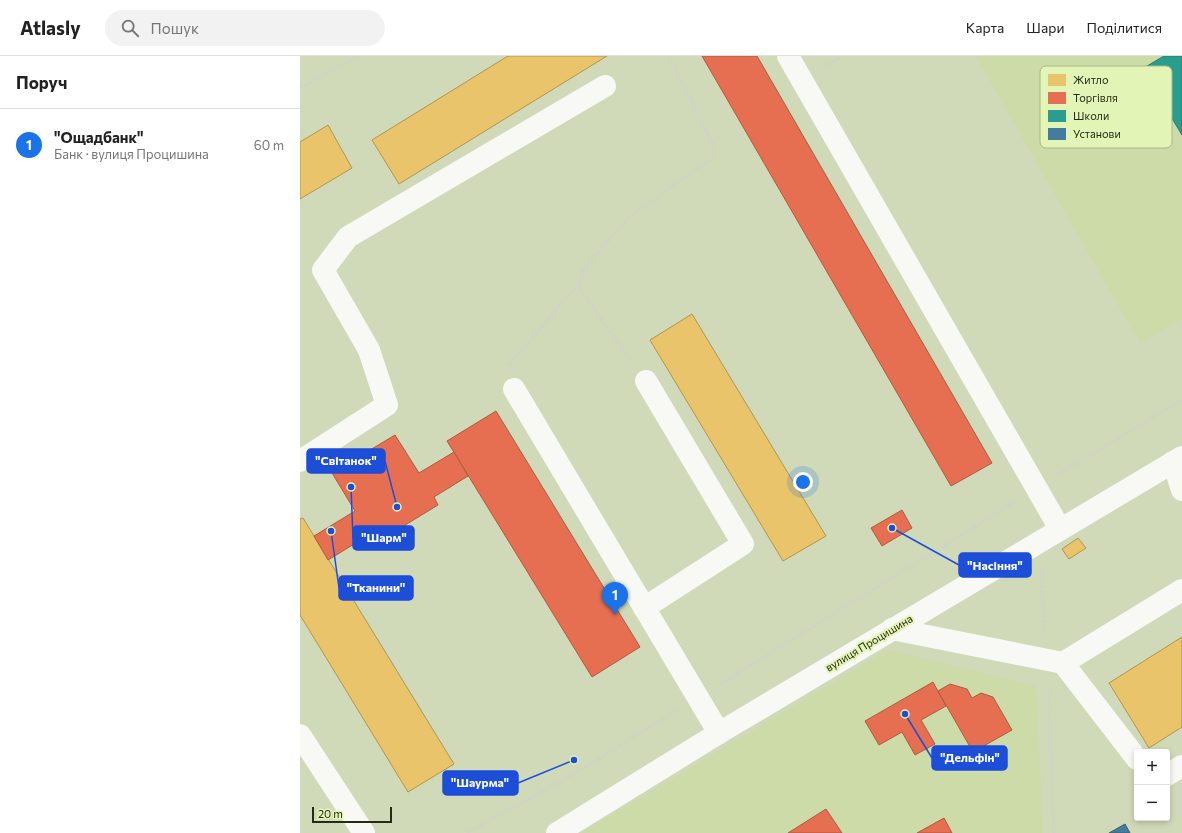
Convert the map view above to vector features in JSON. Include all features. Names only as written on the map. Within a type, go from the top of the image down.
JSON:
[{"type":"street","points":[[788,56],[1060,530]]},
{"type":"street","points":[[300,461],[387,405],[369,350],[323,270],[348,237],[605,86]]},
{"type":"street","points":[[644,608],[743,544],[646,381]]},
{"type":"street","points":[[514,389],[718,733]]},
{"type":"street","points":[[1177,460],[1182,490]]},
{"type":"street","name":"вулиця Процишина","points":[[558,833],[718,733],[1177,460]]},
{"type":"street","points":[[1055,661],[1182,590]]},
{"type":"street","points":[[892,629],[1055,661],[1134,755]]},
{"type":"street","points":[[300,735],[364,833]]},
{"type":"street","points":[[1170,773],[1182,766]]},
{"type":"path","points":[[300,88],[359,56]]},
{"type":"path","points":[[646,381],[580,289],[583,270],[628,218],[715,156],[712,142],[669,56]]},
{"type":"path","points":[[514,389],[507,368],[582,281]]},
{"type":"path","points":[[467,833],[574,774],[1036,488],[1182,400]]},
{"type":"path","points":[[1039,542],[1055,661],[1054,833]]},
{"type":"shaded area","points":[[976,56],[1182,56],[1182,319],[1140,343]]},
{"type":"shaded area","points":[[888,650],[1036,686],[1043,833],[581,833]]},
{"type":"building: Житло","points":[[508,56],[607,56],[399,184],[372,140]]},
{"type":"building: Житло","points":[[328,125],[352,168],[300,199],[300,142]]},
{"type":"building: Житло","points":[[692,314],[826,536],[783,561],[650,340]]},
{"type":"building: Житло","points":[[303,518],[454,764],[408,792],[300,615],[300,519]]},
{"type":"building: Житло","points":[[1078,538],[1086,548],[1069,559],[1062,549]]},
{"type":"building: Житло","points":[[1182,637],[1182,727],[1149,748],[1109,683]]},
{"type":"building: Торгівля","points":[[702,56],[757,56],[992,463],[951,486]]},
{"type":"building: Торгівля","points":[[496,411],[640,647],[592,677],[447,441]]},
{"type":"building: Торгівля","points":[[395,435],[419,473],[454,452],[468,476],[434,497],[438,505],[374,544],[369,535],[328,560],[314,536],[355,511],[332,473]]},
{"type":"building: Торгівля","points":[[902,510],[912,528],[882,546],[871,528]]},
{"type":"building: Торгівля","points":[[933,682],[946,706],[921,720],[935,744],[915,755],[902,732],[879,745],[865,721]]},
{"type":"building: Торгівля","points":[[950,684],[967,689],[972,698],[981,693],[993,697],[1012,730],[973,752],[938,691]]},
{"type":"building: Торгівля","points":[[826,809],[842,833],[788,833]]},
{"type":"building: Торгівля","points":[[944,818],[952,833],[917,833]]},
{"type":"building: Школи","points":[[1164,56],[1182,56],[1182,135],[1172,118],[1172,66],[1147,66]]},
{"type":"building: Установи","points":[[1125,824],[1130,833],[1109,833]]},
{"type":"place","name":"\"Шарм\"","points":[[351,487]]},
{"type":"place","name":"\"Світанок\"","points":[[397,507]]},
{"type":"place","name":"\"Насіння\"","points":[[892,528]]},
{"type":"place","name":"\"Тканини\"","points":[[331,531]]},
{"type":"place","name":"\"Ощадбанк\"","points":[[615,615]]},
{"type":"place","name":"\"Дельфін\"","points":[[905,714]]},
{"type":"place","name":"\"Шаурма\"","points":[[574,760]]}]
